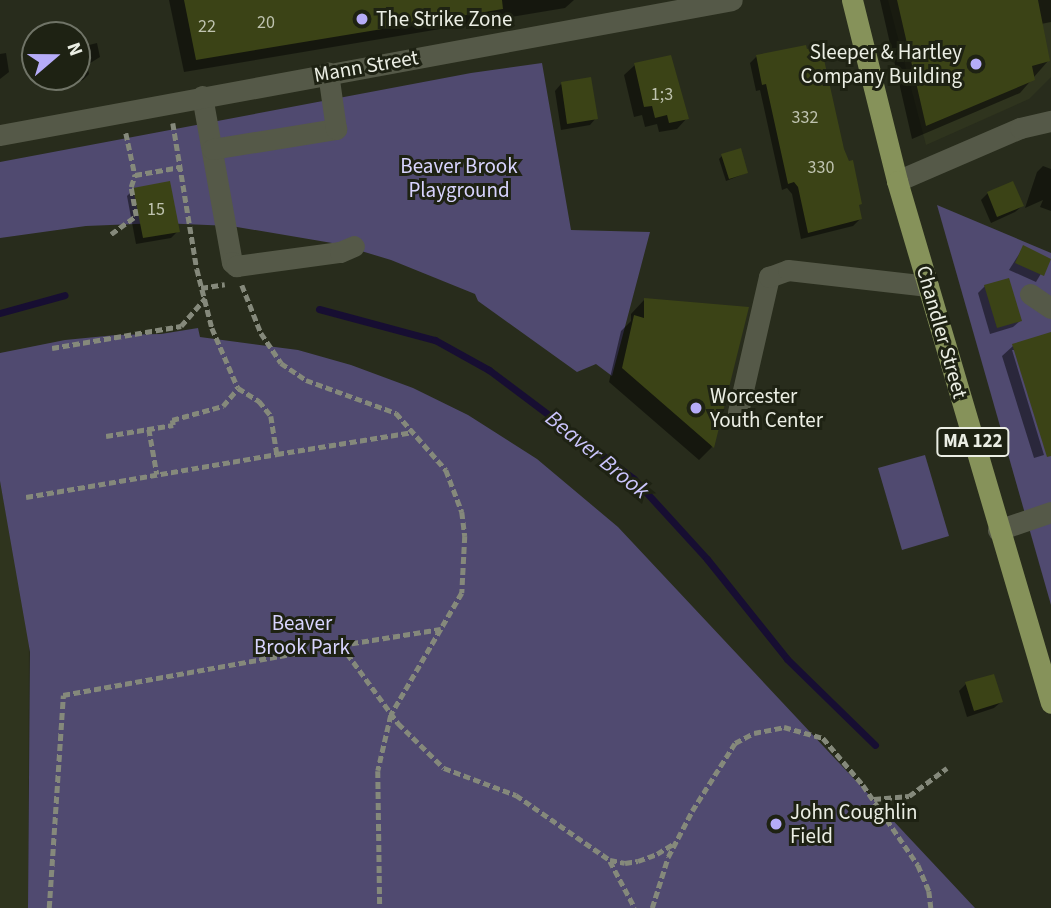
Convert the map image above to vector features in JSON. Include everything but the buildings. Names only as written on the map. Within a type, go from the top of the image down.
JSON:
[{"type":"main road","name":"Chandler Street","points":[[852,0],[897,181],[1051,703]]},
{"type":"street","name":"Mann Street","points":[[0,135],[328,73],[623,10],[733,0]]},
{"type":"street","points":[[212,149],[336,128],[328,73]]},
{"type":"street","points":[[202,96],[232,262],[236,267],[340,252],[354,246]]},
{"type":"street","points":[[897,181],[1020,128],[1051,121]]},
{"type":"street","points":[[738,412],[769,277],[788,270],[929,286]]},
{"type":"street","points":[[1030,294],[1051,308]]},
{"type":"street","points":[[998,530],[1051,512]]},
{"type":"path","points":[[173,124],[201,288],[218,346],[238,388],[259,401],[271,416],[276,454]]},
{"type":"path","points":[[111,234],[135,216],[131,187],[135,175],[126,133]]},
{"type":"path","points":[[135,175],[180,167]]},
{"type":"path","points":[[241,282],[261,333],[281,363],[306,380],[396,413],[446,470],[462,512],[465,536],[462,593],[391,715],[378,771],[380,908]]},
{"type":"path","points":[[201,288],[228,284]]},
{"type":"path","points":[[52,348],[181,326],[205,298]]},
{"type":"path","points":[[106,436],[173,425],[172,420],[223,406],[238,388]]},
{"type":"path","points":[[149,429],[157,474]]},
{"type":"path","points":[[26,497],[414,432]]},
{"type":"path","points":[[49,908],[62,695],[441,628]]},
{"type":"path","points":[[341,645],[391,715],[444,768],[516,795],[610,860],[625,863],[638,861],[657,854],[676,842]]},
{"type":"path","points":[[652,908],[676,842],[735,743],[769,729],[803,730],[824,738],[873,799],[918,865],[929,891],[931,908]]},
{"type":"path","points":[[873,799],[909,796],[947,768]]},
{"type":"path","points":[[610,860],[635,908]]},
{"type":"shaded area","name":"Sleeper & Hartley Company Building","points":[[888,0],[1051,0],[1051,77],[1029,99],[926,145]]},
{"type":"shaded area","points":[[0,481],[29,633],[28,908],[0,908]]},
{"type":"green space","name":"Beaver Brook Playground","points":[[542,63],[571,230],[650,232],[612,376],[596,364],[577,372],[478,301],[475,294],[391,260],[338,244],[231,226],[160,223],[86,226],[0,238],[0,162],[471,73]]},
{"type":"green space","points":[[937,205],[1051,253],[1051,605]]},
{"type":"green space","name":"Beaver Brook Park","points":[[198,328],[200,337],[298,350],[351,365],[413,388],[468,415],[537,459],[618,527],[975,908],[28,908],[30,652],[0,481],[0,353],[65,340],[161,334]]},
{"type":"green space","points":[[925,455],[949,536],[902,550],[878,468]]},
{"type":"waterway","name":"Beaver Brook","points":[[0,313],[65,295]]},
{"type":"waterway","name":"Beaver Brook","points":[[319,309],[435,340],[489,370],[634,479],[707,559],[787,659],[875,745]]},
{"type":"place","name":"The Strike Zone","points":[[362,19]]},
{"type":"place","name":"Sleeper & Hartley Company Building","points":[[976,64]]},
{"type":"place","name":"Worcester Youth Center","points":[[696,408]]},
{"type":"place","name":"John Coughlin Field","points":[[776,824]]}]
